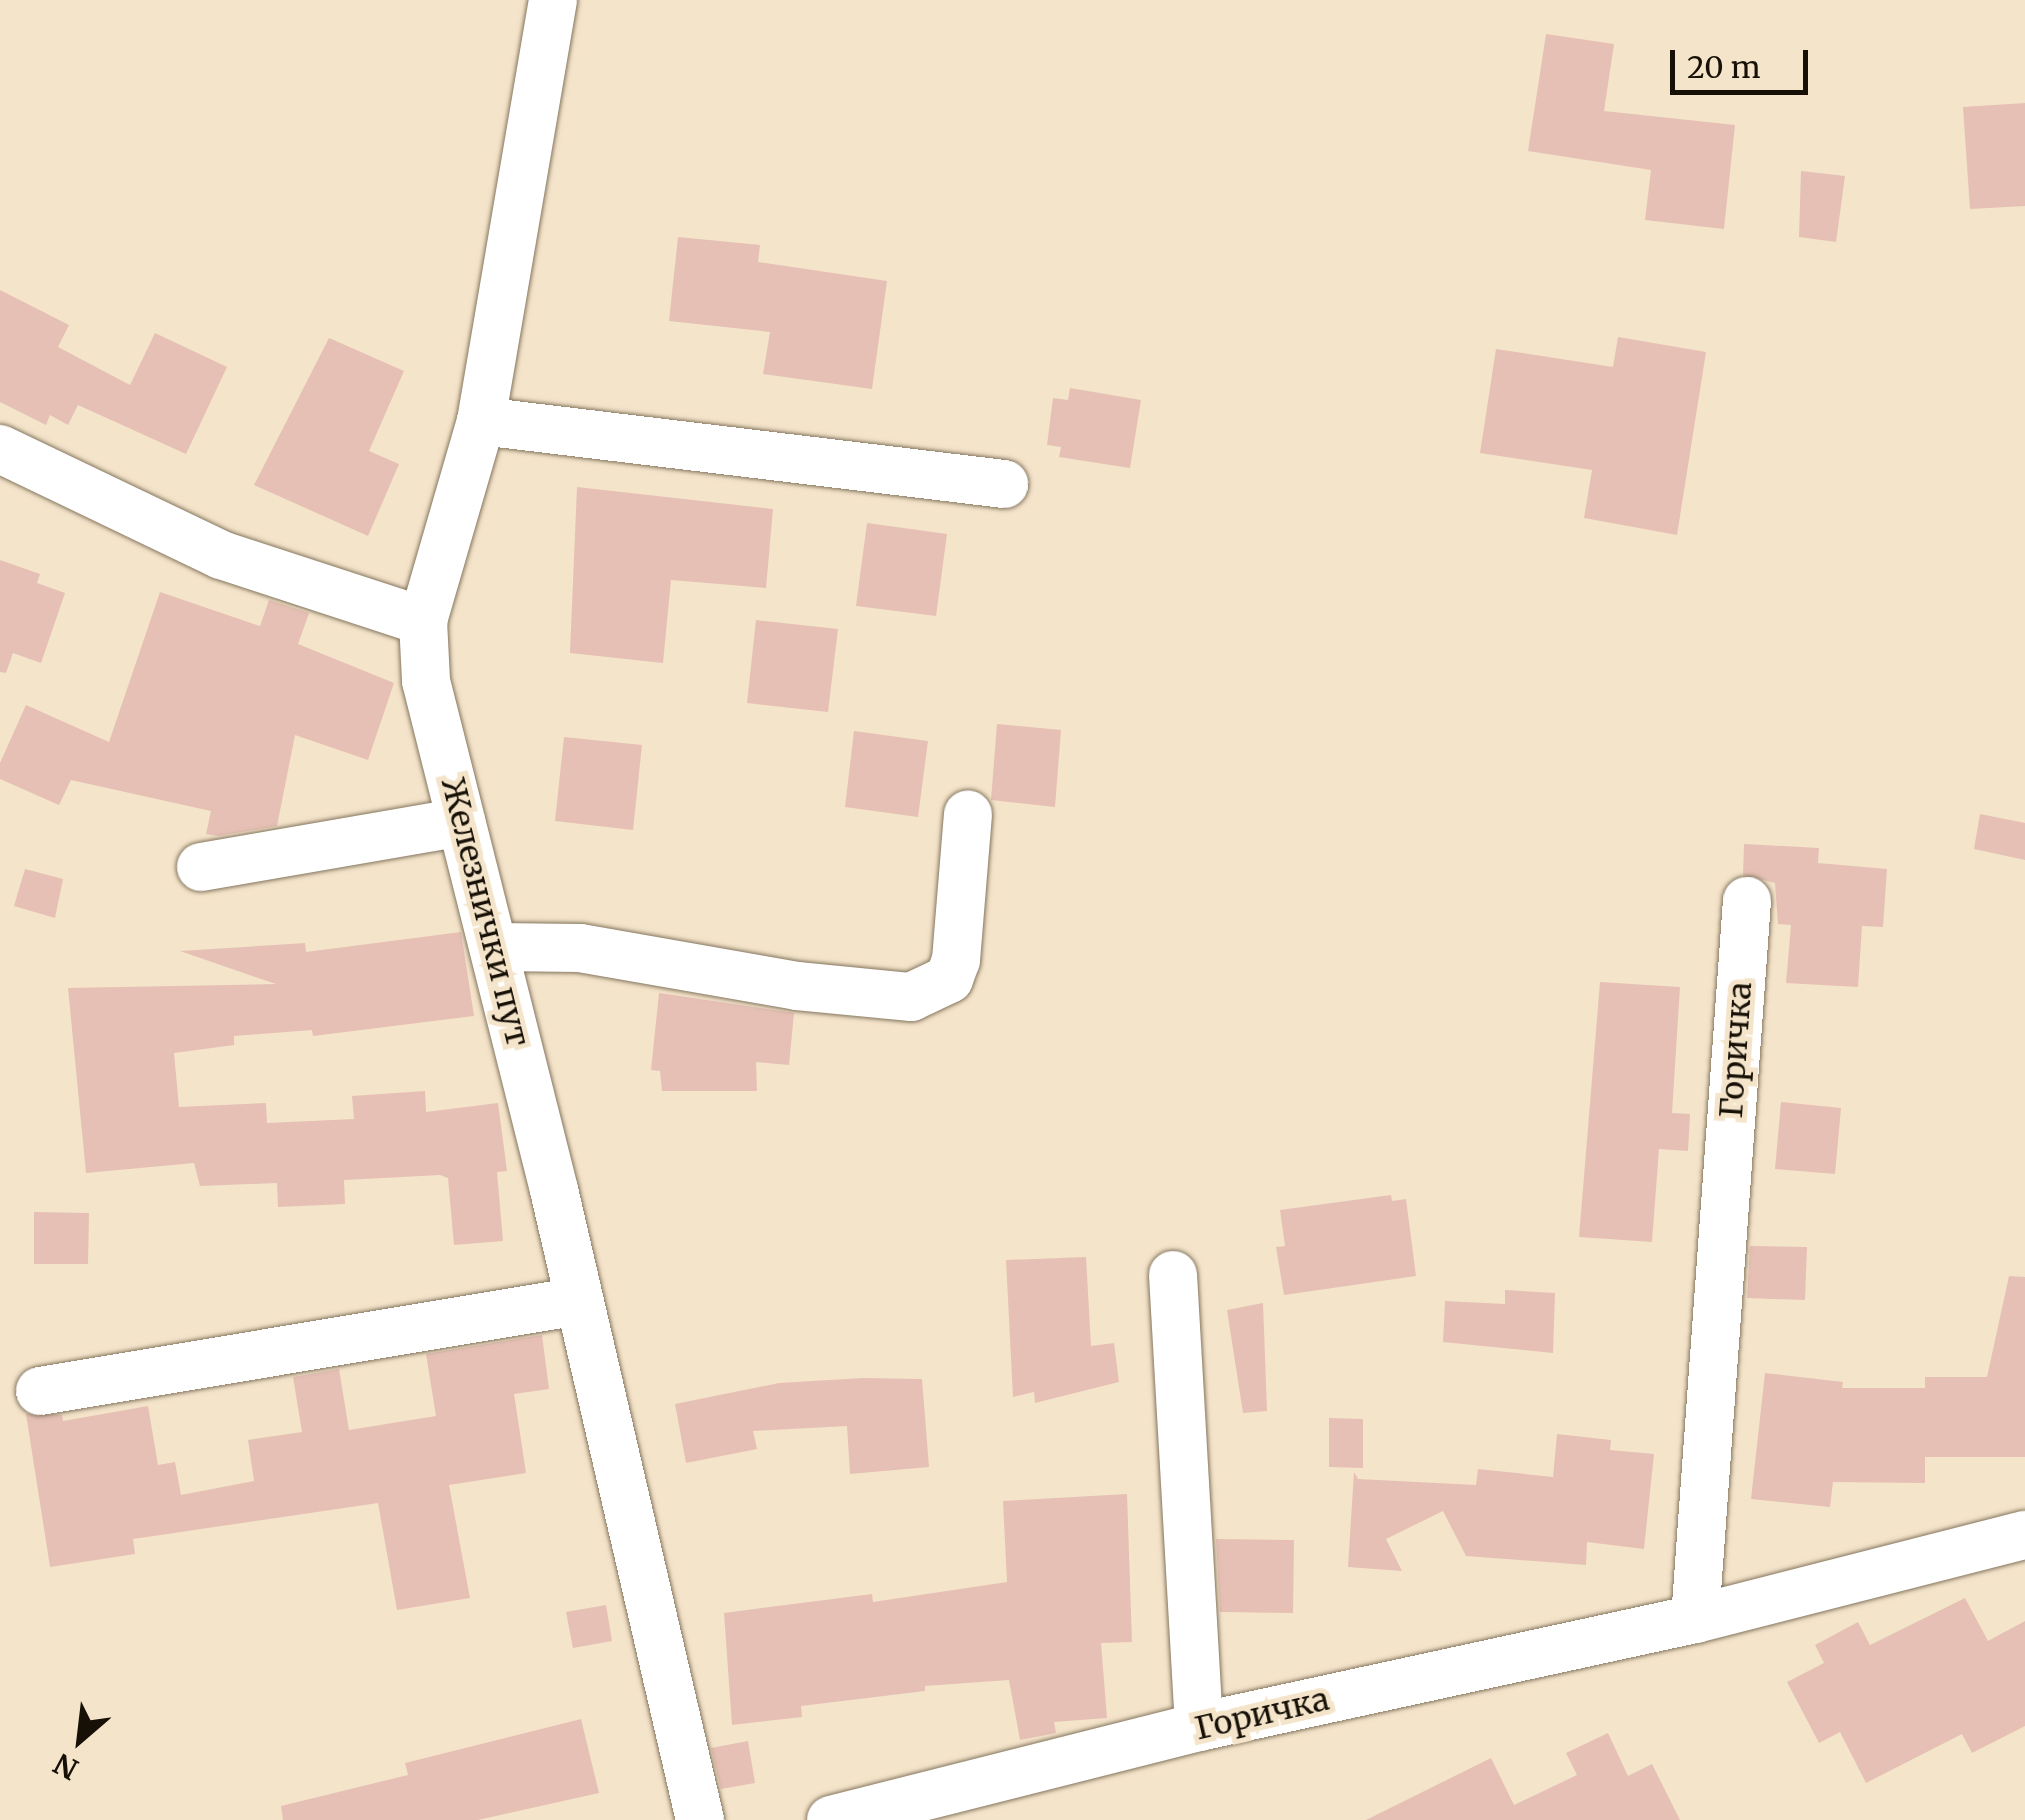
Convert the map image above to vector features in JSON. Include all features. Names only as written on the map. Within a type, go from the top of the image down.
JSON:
[{"type":"street","name":"Железнички пут","points":[[553,0],[481,421],[423,621],[426,681],[496,947],[700,1820]]},
{"type":"street","points":[[481,421],[1004,484]]},
{"type":"street","points":[[0,449],[221,555],[423,621]]},
{"type":"street","points":[[496,947],[580,948],[797,986],[910,997],[949,979],[956,960],[968,814]]},
{"type":"street","points":[[201,867],[461,822]]},
{"type":"street","name":"Горичка","points":[[1695,1619],[1747,900]]},
{"type":"street","points":[[1173,1275],[1199,1727]]},
{"type":"street","points":[[40,1391],[579,1301]]},
{"type":"street","name":"Горичка","points":[[831,1820],[916,1809],[1199,1727],[1695,1619],[2025,1535]]},
{"type":"building","points":[[1546,34],[1614,44],[1604,111],[1735,125],[1724,229],[1645,220],[1651,170],[1528,151]]},
{"type":"building","points":[[2025,103],[2025,206],[1970,209],[1963,107]]},
{"type":"building","points":[[1801,171],[1845,176],[1836,242],[1799,237]]},
{"type":"building","points":[[678,237],[760,245],[758,262],[887,281],[872,389],[763,374],[770,332],[669,321]]},
{"type":"building","points":[[0,290],[69,325],[58,347],[130,385],[155,333],[227,367],[186,454],[78,405],[68,425],[50,415],[46,425],[0,402]]},
{"type":"building","points":[[1618,337],[1706,352],[1677,535],[1584,518],[1592,470],[1480,453],[1496,349],[1613,367]]},
{"type":"building","points":[[329,338],[404,371],[369,451],[399,464],[368,536],[254,485]]},
{"type":"building","points":[[1070,388],[1141,400],[1130,468],[1059,457],[1061,447],[1047,445],[1053,398],[1068,400]]},
{"type":"building","points":[[577,487],[773,509],[766,588],[671,580],[663,663],[570,653]]},
{"type":"building","points":[[867,523],[947,534],[936,616],[856,606]]},
{"type":"building","points":[[0,560],[40,574],[37,583],[65,593],[41,663],[13,653],[6,673],[0,672]]},
{"type":"building","points":[[160,592],[260,626],[269,600],[309,613],[298,644],[394,683],[368,760],[295,735],[277,826],[218,836],[206,834],[211,811],[71,780],[59,805],[0,779],[0,763],[26,705],[109,742]]},
{"type":"building","points":[[756,620],[838,629],[828,712],[747,703]]},
{"type":"building","points":[[997,724],[1061,730],[1055,807],[991,800]]},
{"type":"building","points":[[854,731],[928,741],[918,817],[845,807]]},
{"type":"building","points":[[564,737],[642,745],[633,830],[555,821]]},
{"type":"building","points":[[1980,814],[2025,823],[2025,860],[1974,849]]},
{"type":"building","points":[[1744,844],[1819,848],[1818,863],[1887,869],[1883,927],[1862,926],[1858,987],[1786,983],[1791,925],[1778,924],[1775,883],[1743,875]]},
{"type":"building","points":[[25,869],[63,879],[55,918],[14,906]]},
{"type":"building","points":[[461,932],[474,1016],[313,1036],[312,1030],[234,1036],[234,1045],[174,1053],[179,1107],[266,1103],[267,1123],[354,1119],[352,1096],[425,1091],[426,1112],[498,1103],[507,1171],[497,1172],[503,1241],[454,1245],[448,1178],[440,1175],[344,1180],[345,1204],[278,1207],[277,1183],[200,1186],[194,1163],[86,1173],[68,988],[276,984],[180,951],[305,943],[306,952]]},
{"type":"building","points":[[1600,982],[1680,987],[1672,1113],[1690,1114],[1688,1151],[1659,1149],[1652,1242],[1579,1237]]},
{"type":"building","points":[[659,993],[794,1013],[789,1065],[756,1062],[757,1091],[662,1091],[660,1071],[651,1070]]},
{"type":"building","points":[[1781,1102],[1841,1108],[1835,1174],[1775,1169]]},
{"type":"building","points":[[1391,1195],[1392,1201],[1406,1199],[1416,1276],[1284,1295],[1276,1247],[1285,1246],[1280,1210]]},
{"type":"building","points":[[34,1212],[89,1213],[88,1264],[34,1264]]},
{"type":"building","points":[[1750,1246],[1807,1247],[1805,1300],[1747,1298]]},
{"type":"building","points":[[1086,1257],[1091,1346],[1114,1343],[1119,1382],[1035,1403],[1034,1392],[1013,1397],[1006,1260]]},
{"type":"building","points":[[2009,1276],[2025,1277],[2025,1457],[1925,1457],[1925,1483],[1833,1482],[1830,1507],[1751,1499],[1765,1373],[1843,1382],[1842,1388],[1925,1388],[1925,1377],[1987,1377]]},
{"type":"building","points":[[1505,1290],[1555,1293],[1553,1353],[1443,1342],[1445,1301],[1505,1304]]},
{"type":"building","points":[[1263,1303],[1267,1411],[1243,1413],[1227,1310]]},
{"type":"building","points":[[542,1335],[549,1389],[514,1394],[526,1473],[449,1485],[470,1598],[397,1610],[378,1503],[133,1539],[135,1554],[50,1567],[26,1414],[62,1415],[63,1421],[148,1406],[158,1465],[175,1462],[181,1495],[254,1481],[248,1440],[302,1432],[293,1377],[339,1369],[349,1430],[436,1416],[426,1354]]},
{"type":"building","points":[[922,1379],[929,1467],[850,1474],[847,1426],[753,1431],[757,1449],[686,1463],[675,1404],[779,1383]]},
{"type":"building","points":[[1329,1418],[1363,1419],[1363,1468],[1329,1467]]},
{"type":"building","points":[[1557,1434],[1611,1440],[1610,1450],[1654,1454],[1644,1549],[1587,1542],[1586,1565],[1466,1556],[1443,1511],[1386,1539],[1402,1571],[1348,1567],[1354,1472],[1358,1479],[1476,1485],[1478,1469],[1553,1477]]},
{"type":"building","points":[[1127,1494],[1132,1642],[1101,1643],[1107,1718],[1054,1722],[1056,1733],[1020,1740],[1009,1680],[925,1686],[925,1691],[801,1706],[802,1717],[732,1725],[724,1613],[872,1594],[873,1602],[1007,1582],[1003,1501]]},
{"type":"building","points":[[1216,1539],[1294,1540],[1293,1613],[1220,1612]]},
{"type":"building","points":[[1965,1598],[1988,1641],[2025,1621],[2025,1726],[1972,1753],[1962,1734],[1866,1783],[1840,1732],[1819,1743],[1787,1682],[1824,1663],[1815,1645],[1858,1622],[1870,1645]]},
{"type":"building","points":[[606,1605],[612,1641],[573,1648],[566,1612]]},
{"type":"building","points":[[581,1719],[599,1793],[478,1820],[283,1820],[281,1806],[408,1775],[405,1763]]},
{"type":"building","points":[[1608,1733],[1628,1776],[1652,1764],[1680,1820],[1366,1820],[1491,1758],[1514,1805],[1577,1775],[1566,1753]]},
{"type":"building","points":[[748,1741],[755,1783],[721,1789],[711,1748]]}]
